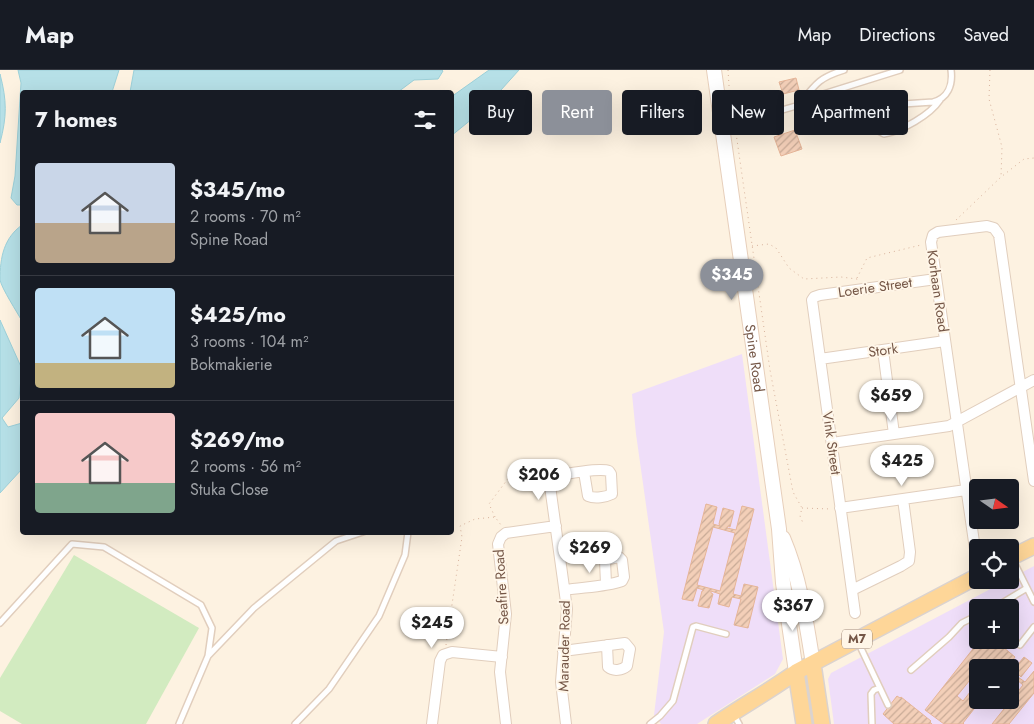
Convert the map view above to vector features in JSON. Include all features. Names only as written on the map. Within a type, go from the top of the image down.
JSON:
[{"type":"main road","name":"Spine Road","points":[[714,70],[717,90]]},
{"type":"main road","name":"Spine Road","points":[[723,135],[779,529],[783,583],[804,724]]},
{"type":"main road","name":"Spine Road","points":[[779,529],[791,557],[802,597],[822,724]]},
{"type":"main road","points":[[1019,554],[1034,546]]},
{"type":"main road","name":"M7","points":[[727,721],[796,672],[969,581]]},
{"type":"street","name":"Korhaan Road","points":[[973,539],[931,242],[933,235],[938,232],[987,226],[994,228],[998,232],[1020,388]]},
{"type":"street","name":"Loerie Street","points":[[814,297],[936,279]]},
{"type":"street","name":"Vink Street","points":[[814,297],[812,302],[855,613]]},
{"type":"street","name":"Stork","points":[[820,359],[945,341]]},
{"type":"street","points":[[882,350],[894,434]]},
{"type":"street","points":[[832,443],[949,426],[1034,380]]},
{"type":"street","points":[[1020,388],[1034,481]]},
{"type":"street","points":[[555,478],[584,472]]},
{"type":"street","name":"Marauder Road","points":[[555,478],[550,489],[567,615],[560,682],[566,724]]},
{"type":"street","points":[[840,508],[966,490]]},
{"type":"street","points":[[852,590],[909,561],[910,552],[903,499]]},
{"type":"street","name":"Seafire Road","points":[[506,724],[500,681],[506,614],[497,548],[500,539],[506,533],[556,526]]},
{"type":"street","points":[[564,590],[606,584]]},
{"type":"street","points":[[563,651],[606,645]]},
{"type":"street","points":[[432,724],[440,659],[445,653],[502,657]]},
{"type":"lane","points":[[810,90],[816,82],[844,70]]},
{"type":"lane","points":[[836,90],[900,70]]},
{"type":"lane","points":[[946,70],[952,78]]},
{"type":"lane","points":[[908,125],[934,109],[949,89],[952,78],[951,70]]},
{"type":"lane","points":[[908,104],[941,100]]},
{"type":"lane","points":[[208,656],[254,608],[336,541],[354,535]]},
{"type":"lane","points":[[295,724],[329,689],[379,616],[405,555],[408,535]]},
{"type":"lane","points":[[0,623],[72,544],[104,547],[201,605],[212,628],[208,656],[179,724]]},
{"type":"lane","points":[[1019,574],[1034,602]]},
{"type":"lane","points":[[1008,599],[1026,588]]},
{"type":"lane","points":[[911,670],[949,638],[962,623],[969,620]]},
{"type":"lane","points":[[650,724],[674,701],[693,627],[696,626],[726,634]]},
{"type":"lane","points":[[1020,645],[1034,627]]},
{"type":"lane","points":[[856,640],[888,705]]},
{"type":"lane","points":[[872,724],[871,694],[874,690],[880,688]]},
{"type":"path","points":[[728,70],[729,90]]},
{"type":"path","points":[[990,70],[989,99],[1002,147],[1001,177]]},
{"type":"path","points":[[736,135],[770,370],[793,492],[802,508],[800,516],[803,523]]},
{"type":"path","points":[[938,232],[958,218],[1001,177],[1024,159],[1034,158]]},
{"type":"path","points":[[860,289],[857,279],[866,258],[931,242]]},
{"type":"path","points":[[752,246],[769,244],[776,248],[789,268],[804,279],[841,277],[857,279]]},
{"type":"path","points":[[506,533],[489,504],[516,468],[547,461],[555,478]]},
{"type":"path","points":[[802,508],[824,510],[840,508]]},
{"type":"path","points":[[445,653],[462,537],[460,526],[475,519],[495,517]]},
{"type":"shaded area","points":[[742,354],[783,659],[775,674],[697,724],[661,724],[654,715],[664,632],[632,394]]},
{"type":"shaded area","points":[[1034,566],[1034,724],[834,724],[828,679],[831,673],[969,600],[969,649],[1019,649],[1019,599],[971,599],[990,589],[1019,589],[1019,574]]},
{"type":"green space","points":[[74,555],[199,628],[146,724],[22,724],[0,711],[0,678]]},
{"type":"water","points":[[18,70],[119,70],[113,90],[21,90]]},
{"type":"water","points":[[134,70],[443,71],[438,79],[414,80],[401,90],[130,90]]},
{"type":"water","points":[[489,70],[519,70],[501,90],[469,90],[469,121],[454,134],[454,95]]},
{"type":"water","points":[[0,74],[5,108],[0,143]]},
{"type":"water","points":[[20,98],[20,205],[17,205],[11,198],[15,176]]},
{"type":"water","points":[[20,227],[20,318],[0,280],[4,249]]},
{"type":"water","points":[[0,320],[20,365],[19,398],[2,418],[8,427],[20,424],[20,471],[0,493]]},
{"type":"building","points":[[796,78],[799,90],[784,94],[779,82]]},
{"type":"building","points":[[794,130],[794,135],[797,135],[802,149],[781,156],[774,137]]},
{"type":"building","points":[[706,504],[717,507],[713,524],[720,526],[723,508],[734,511],[730,527],[728,526],[727,528],[736,530],[742,506],[754,509],[733,594],[741,596],[744,584],[758,587],[748,628],[734,625],[741,599],[732,597],[729,607],[718,604],[720,594],[711,591],[713,594],[709,608],[698,606],[702,591],[704,590],[697,588],[693,601],[682,599]],"holes":[[[713,527],[735,533],[720,591],[697,585]]]},
{"type":"building","points":[[973,649],[1005,649],[1015,657],[1014,659],[969,659],[969,681],[957,696],[963,701],[969,693],[969,709],[974,709],[964,724],[944,724],[925,710]]},
{"type":"building","points":[[1024,657],[1032,663],[1021,677],[1019,675],[1019,663]]},
{"type":"building","points":[[1034,671],[1034,693],[1009,724],[992,724],[1004,709],[1019,709],[1019,690],[1023,685],[1019,682],[1019,678],[1025,682]]},
{"type":"building","points":[[897,696],[901,697],[931,721],[932,724],[894,724],[883,714]]}]
